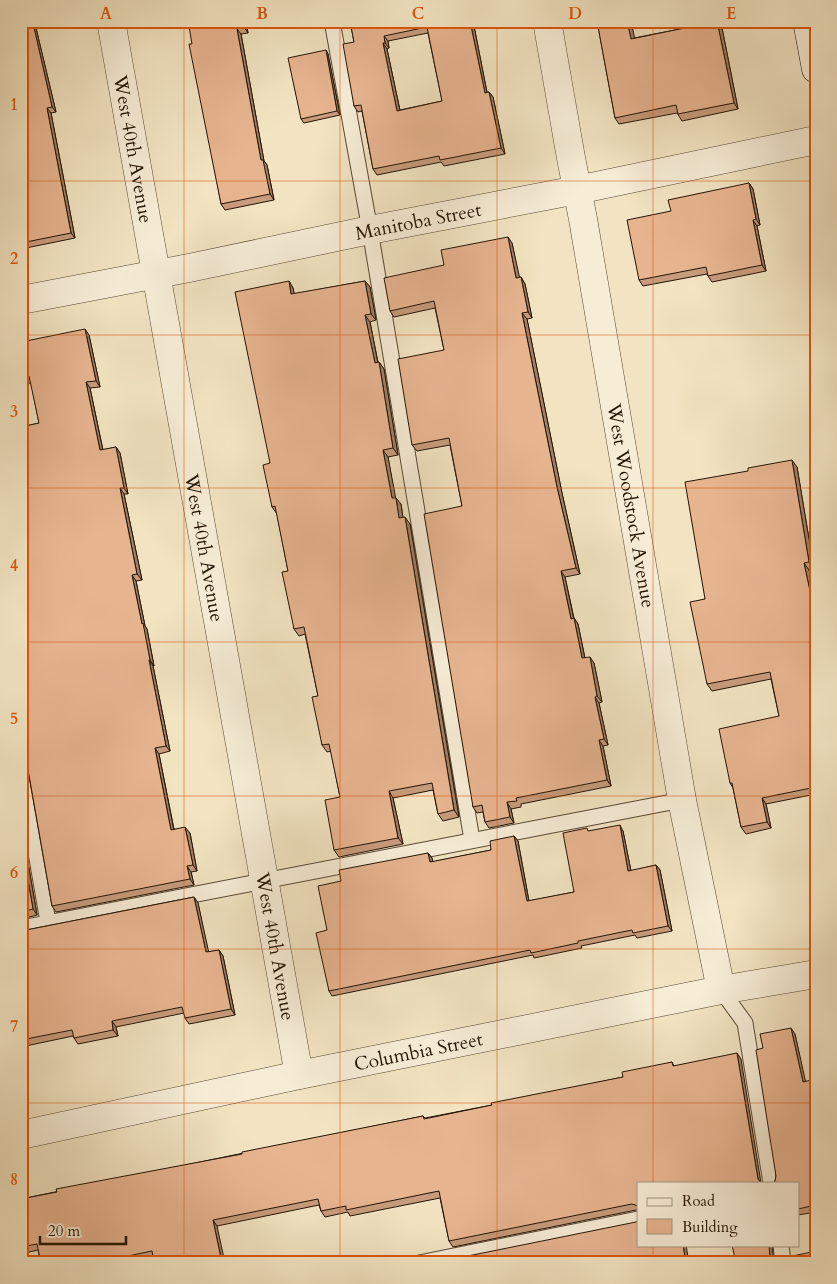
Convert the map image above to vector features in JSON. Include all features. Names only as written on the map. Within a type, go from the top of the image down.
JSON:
[{"type":"street","name":"West 40th Avenue","points":[[111,21],[299,1075]]},
{"type":"street","name":"West Woodstock Avenue","points":[[548,21],[682,800],[721,990]]},
{"type":"street","points":[[807,21],[816,69]]},
{"type":"street","name":"Manitoba Street","points":[[21,300],[577,190],[816,140]]},
{"type":"street","name":"Columbia Street","points":[[21,1135],[299,1075],[721,990],[816,974]]},
{"type":"lane","points":[[332,21],[370,230],[472,840]]},
{"type":"lane","points":[[21,766],[48,922]]},
{"type":"lane","points":[[21,928],[682,800]]},
{"type":"lane","points":[[721,990],[745,1023],[770,1182]]},
{"type":"lane","points":[[419,1263],[637,1218]]},
{"type":"lane","points":[[781,1246],[784,1263]]},
{"type":"building","points":[[21,21],[34,21],[52,107],[47,108],[71,233],[21,243]]},
{"type":"building","points":[[188,21],[243,21],[244,27],[237,29],[261,160],[263,160],[270,194],[221,204],[189,44],[192,44]]},
{"type":"building","points":[[350,21],[470,21],[485,93],[489,92],[501,148],[440,160],[439,156],[373,169],[361,105],[354,106],[343,44],[354,42]],"holes":[[[427,27],[442,101],[397,111],[383,43],[385,43],[384,36]]]},
{"type":"building","points":[[597,21],[627,21],[631,39],[685,28],[684,21],[717,21],[734,103],[678,114],[676,105],[615,118]]},
{"type":"building","points":[[326,50],[337,111],[301,119],[288,58]]},
{"type":"building","points":[[749,183],[756,219],[753,220],[762,265],[708,276],[706,267],[639,280],[627,220],[671,211],[668,200]]},
{"type":"building","points":[[508,237],[516,278],[521,277],[528,312],[522,313],[557,487],[576,568],[561,571],[571,619],[574,618],[582,658],[590,657],[597,696],[595,697],[604,739],[599,740],[607,780],[516,798],[517,801],[507,802],[510,817],[485,822],[482,805],[473,807],[424,514],[462,506],[449,438],[412,445],[398,359],[444,350],[434,301],[390,311],[384,278],[444,265],[441,250]]},
{"type":"building","points":[[289,281],[291,294],[365,281],[371,314],[365,315],[375,363],[379,362],[393,448],[383,450],[392,498],[396,498],[399,518],[405,517],[454,810],[438,814],[432,783],[389,791],[398,838],[334,850],[325,800],[340,797],[329,744],[322,745],[312,697],[318,696],[304,627],[294,629],[282,572],[288,571],[275,506],[272,507],[263,465],[270,463],[235,292]]},
{"type":"building","points":[[85,329],[96,381],[86,382],[100,450],[116,447],[124,488],[120,488],[137,574],[132,575],[166,746],[155,748],[171,830],[185,827],[193,865],[187,866],[190,879],[52,906],[26,758],[21,752],[21,427],[39,423],[29,376],[21,378],[21,342]]},
{"type":"building","points":[[792,460],[809,562],[804,563],[816,619],[816,787],[762,798],[767,822],[741,827],[719,729],[779,716],[770,672],[707,684],[690,602],[705,599],[685,482],[748,471],[748,468]]},
{"type":"building","points":[[620,825],[628,871],[656,865],[668,926],[633,933],[632,930],[531,953],[530,950],[329,991],[316,933],[327,930],[318,886],[341,881],[339,870],[428,853],[430,862],[491,850],[490,841],[514,836],[527,901],[574,892],[563,833],[587,828],[588,831]]},
{"type":"building","points":[[21,841],[33,909],[21,912]]},
{"type":"building","points":[[194,897],[206,952],[219,950],[231,1009],[185,1018],[182,1007],[112,1021],[113,1030],[74,1038],[72,1030],[21,1040],[21,931]]},
{"type":"building","points":[[791,1028],[803,1082],[816,1079],[816,1205],[800,1209],[800,1182],[774,1182],[776,1176],[756,1050],[763,1048],[760,1034]]},
{"type":"building","points":[[737,1053],[758,1179],[760,1182],[637,1182],[637,1206],[632,1204],[449,1241],[439,1191],[346,1210],[346,1206],[321,1211],[318,1199],[213,1220],[222,1263],[154,1263],[152,1251],[94,1263],[41,1263],[37,1244],[21,1247],[21,1199],[57,1192],[56,1189],[242,1154],[242,1152],[423,1116],[424,1119],[492,1105],[491,1103],[623,1077],[622,1072],[672,1062],[673,1066]]},
{"type":"building","points":[[636,1222],[637,1246],[683,1246],[686,1263],[453,1263],[453,1259]]},
{"type":"building","points":[[732,1246],[769,1246],[770,1258],[773,1263],[736,1263]]},
{"type":"building","points":[[816,1251],[816,1263],[785,1263],[788,1257]]}]
